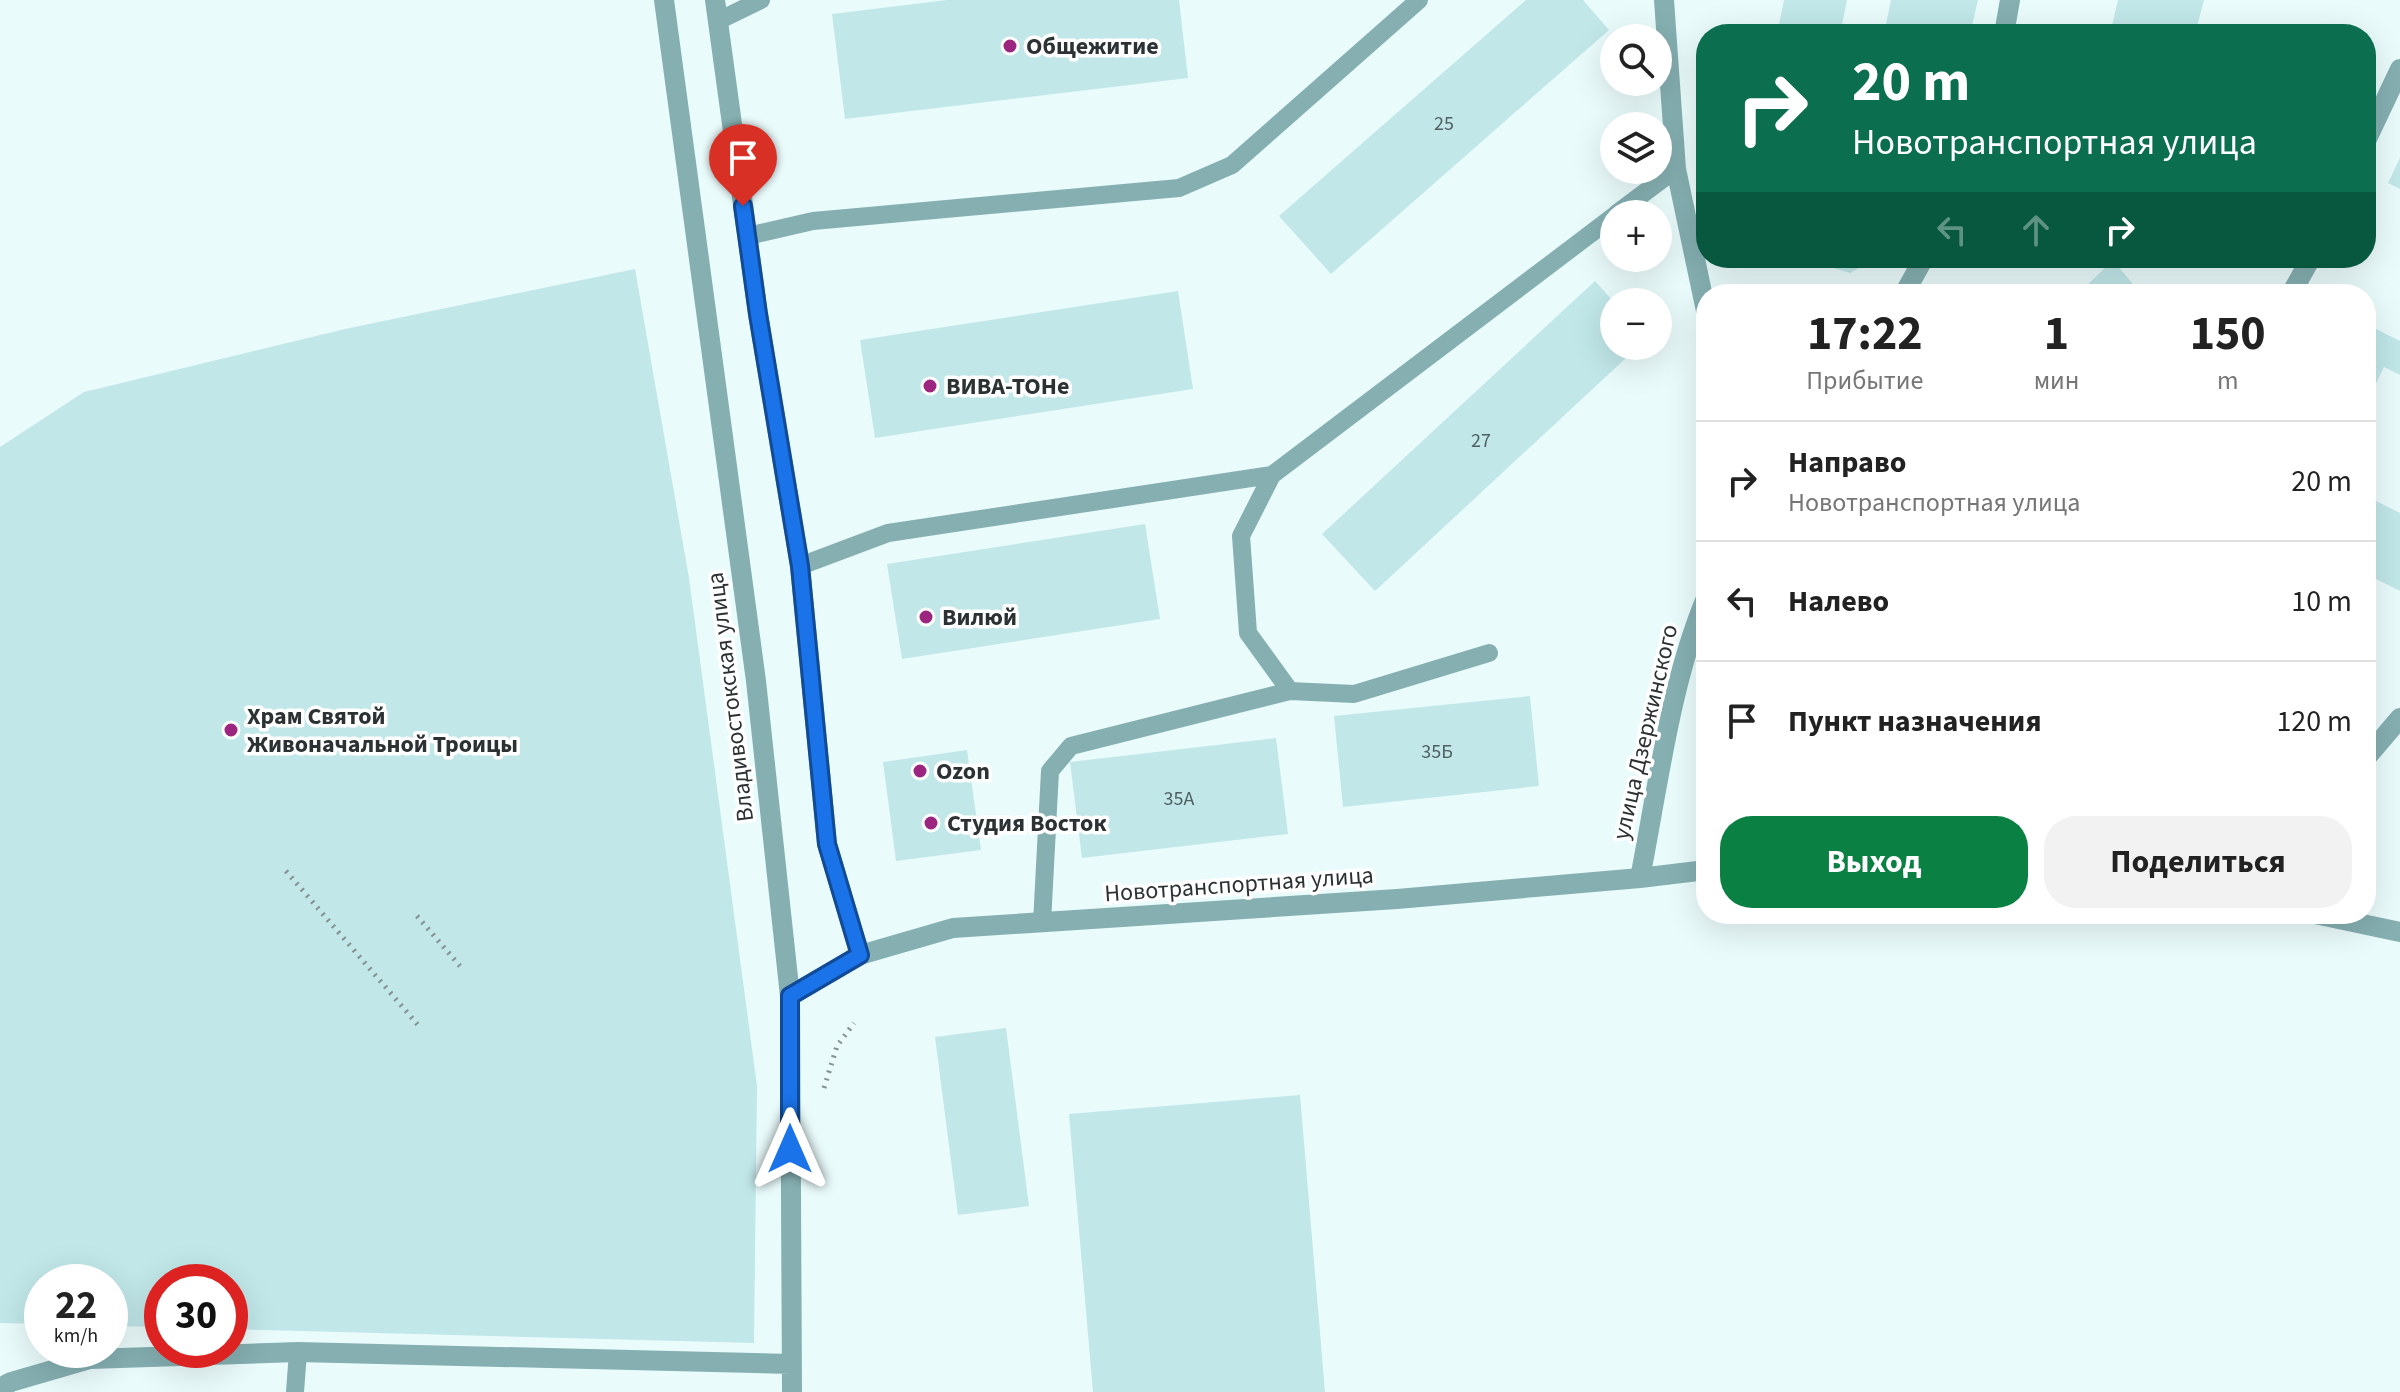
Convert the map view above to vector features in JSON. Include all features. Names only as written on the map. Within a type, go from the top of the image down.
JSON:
[{"type":"street","name":"Владивостокская улица","points":[[664,0],[756,681],[790,996],[792,1392]]},
{"type":"street","points":[[1664,0],[1676,169],[1696,264]]},
{"type":"street","points":[[2006,24],[2010,0]]},
{"type":"street","points":[[716,10],[758,314],[800,566],[827,844],[860,955]]},
{"type":"street","points":[[2376,120],[2400,69]]},
{"type":"street","name":"улица Дзержинского","points":[[1640,878],[1677,691],[1696,623]]},
{"type":"street","points":[[2376,746],[2400,718]]},
{"type":"street","name":"Новотранспортная улица","points":[[790,996],[860,955],[953,928],[1324,904],[1696,871]]},
{"type":"street","points":[[2362,924],[2400,932]]},
{"type":"street","points":[[0,1388],[90,1359],[298,1352],[791,1364]]},
{"type":"lane","points":[[716,10],[761,0]]},
{"type":"lane","points":[[748,236],[813,221],[1179,188],[1232,165],[1419,0]]},
{"type":"lane","points":[[1635,200],[1676,169]]},
{"type":"lane","points":[[1290,691],[1248,633],[1241,536],[1272,475],[1600,226]]},
{"type":"lane","points":[[800,566],[888,533],[1272,475]]},
{"type":"lane","points":[[1042,923],[1050,771],[1071,746],[1290,691],[1354,694],[1489,653]]},
{"type":"lane","points":[[295,1392],[298,1352]]},
{"type":"path","points":[[286,871],[418,1025]]},
{"type":"path","points":[[417,916],[460,966]]},
{"type":"building","name":"Общежитие","points":[[947,0],[1179,0],[1188,78],[845,119],[832,14]]},
{"type":"building","points":[[1526,0],[1583,0],[1604,24],[1600,24],[1600,38],[1331,274],[1279,216]]},
{"type":"building","points":[[1784,0],[1847,0],[1842,24],[1779,24]]},
{"type":"building","points":[[1891,0],[1978,0],[1972,24],[1886,24]]},
{"type":"building","points":[[2118,0],[2204,0],[2198,24],[2112,24]]},
{"type":"building","points":[[2400,158],[2400,189],[2388,183]]},
{"type":"building","points":[[1834,268],[1859,268],[1850,273]]},
{"type":"building","points":[[2105,268],[2120,268],[2133,284],[2088,284]]},
{"type":"building","points":[[635,269],[689,578],[757,1086],[754,1343],[248,1329],[248,1264],[144,1264],[144,1327],[128,1326],[128,1264],[24,1264],[24,1324],[0,1323],[0,447],[84,392],[345,329]]},
{"type":"building","points":[[1595,281],[1601,288],[1600,360],[1624,360],[1375,591],[1322,534]]},
{"type":"building","points":[[1178,291],[1193,389],[875,438],[860,340]]},
{"type":"building","points":[[2376,329],[2400,341],[2400,375],[2384,367],[2376,383]]},
{"type":"building","points":[[2376,501],[2400,513],[2400,591],[2376,579]]},
{"type":"building","points":[[1145,524],[1160,619],[902,659],[887,564]]},
{"type":"building","points":[[1530,696],[1539,786],[1343,807],[1334,716]]},
{"type":"building","points":[[1276,738],[1288,834],[1082,858],[1070,762]]},
{"type":"building","points":[[967,750],[981,850],[896,861],[883,762]]},
{"type":"building","points":[[1006,1028],[1029,1206],[958,1215],[935,1037]]},
{"type":"building","points":[[1300,1095],[1325,1392],[1093,1392],[1069,1114]]},
{"type":"place","name":"Общежитие","points":[[1010,46]]},
{"type":"place","name":"ВИВА-ТОНе","points":[[930,386]]},
{"type":"place","name":"Вилюй","points":[[926,617]]},
{"type":"place","name":"Храм Святой Живоначальной Троицы","points":[[231,730]]},
{"type":"place","name":"Ozon","points":[[920,771]]},
{"type":"place","name":"Студия Восток","points":[[931,823]]},
{"type":"route","points":[[743,206],[800,566],[827,844],[860,955],[790,996],[790,1149]]}]
